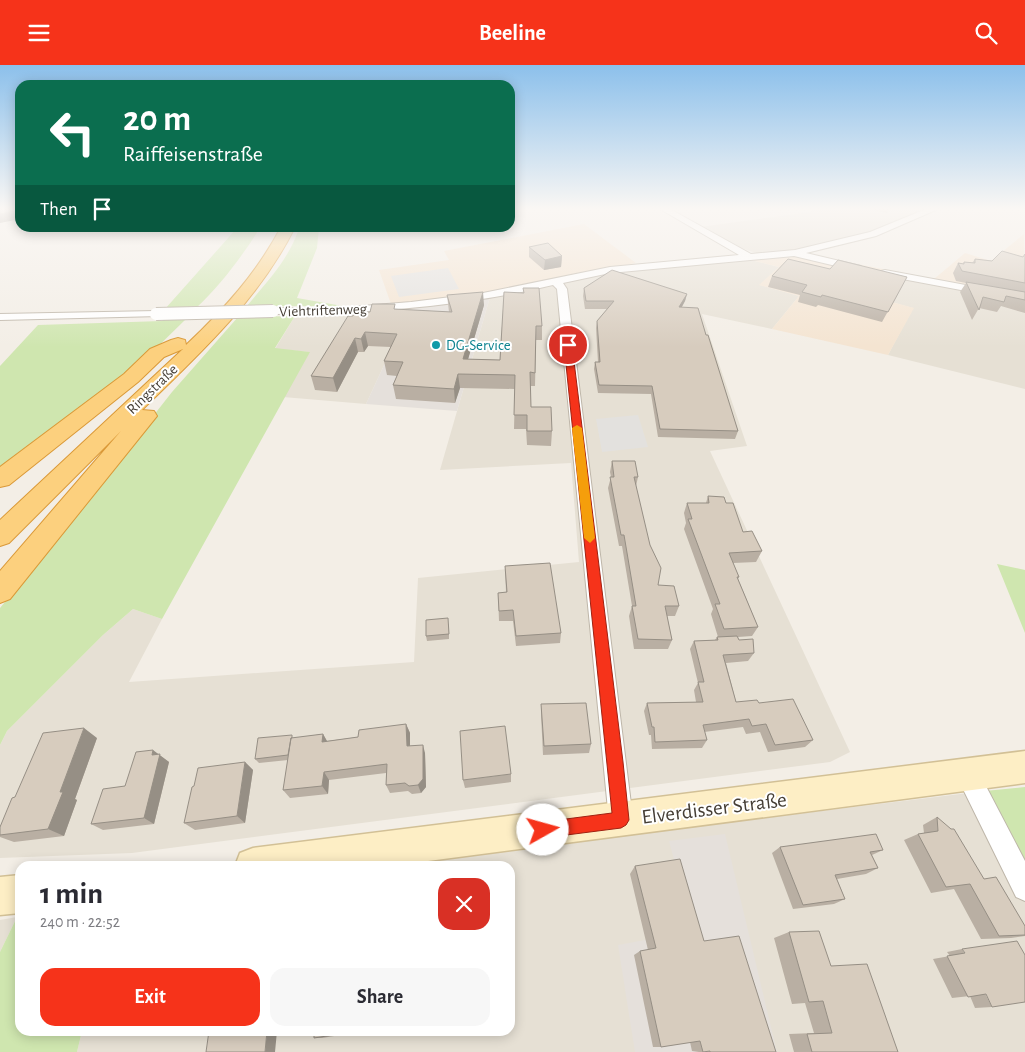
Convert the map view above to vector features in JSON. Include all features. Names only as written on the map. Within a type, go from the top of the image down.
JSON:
[{"type":"highway","points":[[250,260],[254,255]]},
{"type":"highway","name":"Ringstraße","points":[[0,509],[239,300],[272,255]]},
{"type":"highway","name":"Ringstraße","points":[[0,536],[184,349],[222,295]]},
{"type":"highway","points":[[0,479],[131,378],[157,353],[184,349],[176,380],[0,591]]},
{"type":"main road","name":"Elverdisser Straße","points":[[293,861],[1025,767]]},
{"type":"main road","points":[[0,896],[15,894]]},
{"type":"street","name":"Viehtriftenweg","points":[[0,317],[338,311],[411,305],[483,296],[610,270],[771,255]]},
{"type":"street","points":[[802,255],[830,263],[1025,299]]},
{"type":"street","points":[[556,281],[562,289],[621,820]]},
{"type":"street","points":[[968,775],[1025,888]]},
{"type":"shaded area","points":[[446,255],[625,255],[636,263],[483,293],[391,304],[379,270],[449,260]]},
{"type":"shaded area","points":[[793,255],[814,255],[883,269],[866,295],[914,308],[888,355],[772,329],[799,296],[759,285],[779,267],[751,260]]},
{"type":"shaded area","points":[[963,255],[972,255],[991,261],[998,255],[1024,255],[1025,296],[934,279]]},
{"type":"shaded area","points":[[751,260],[779,267],[760,285],[799,296],[772,329],[702,314],[747,446],[710,451],[850,752],[830,762],[132,853],[0,858],[0,745],[7,731],[103,635],[133,609],[162,619],[129,682],[414,662],[418,578],[579,562],[571,463],[440,470],[490,297],[617,271]]},
{"type":"shaded area","points":[[448,268],[459,289],[399,297],[391,276]]},
{"type":"shaded area","points":[[883,269],[1025,296],[1025,389],[888,355],[913,308],[866,295]]},
{"type":"shaded area","points":[[490,297],[457,411],[366,404],[411,307]]},
{"type":"shaded area","points":[[411,307],[366,404],[283,397],[309,352],[275,349],[295,316]]},
{"type":"shaded area","points":[[638,415],[648,447],[602,452],[596,419]]},
{"type":"shaded area","points":[[985,791],[1025,868],[1025,1052],[77,1052],[81,1036],[515,1036],[515,861],[414,861]]},
{"type":"shaded area","points":[[725,834],[777,1052],[635,1052],[618,945],[693,931],[669,841]]},
{"type":"shaded area","points":[[15,917],[0,952],[0,920]]},
{"type":"green space","points":[[213,255],[241,255],[214,290],[196,308],[165,309]]},
{"type":"green space","points":[[287,255],[314,255],[297,298],[348,307],[246,307]]},
{"type":"green space","points":[[295,316],[275,348],[310,352],[162,619],[133,609],[103,635],[7,731],[0,745],[0,608],[172,392],[238,317]]},
{"type":"green space","points":[[165,319],[186,319],[141,363],[0,470],[0,366],[38,325],[162,321]]},
{"type":"green space","points":[[997,564],[1025,570],[1025,633]]},
{"type":"green space","points":[[1025,787],[1025,868],[985,791]]},
{"type":"green space","points":[[15,921],[15,1036],[81,1036],[77,1052],[0,1052],[0,952]]},
{"type":"building","points":[[539,255],[562,256],[545,260]]},
{"type":"building","points":[[998,255],[1023,257],[1025,255],[1025,283],[962,271],[958,263],[975,263],[975,259],[992,261]]},
{"type":"building","points":[[788,259],[830,269],[838,260],[907,277],[888,312],[822,295],[821,297],[802,292],[807,285],[772,276]]},
{"type":"building","points":[[612,270],[687,294],[679,307],[698,308],[738,431],[660,429],[652,386],[599,385],[595,362],[600,362],[597,321],[614,301],[586,301],[584,288]]},
{"type":"building","points":[[966,282],[1025,292],[1025,300],[1006,296],[1004,302],[983,297],[979,310]]},
{"type":"building","points":[[523,288],[539,288],[542,326],[536,326],[535,373],[530,372],[531,407],[551,407],[552,431],[527,431],[527,415],[514,415],[515,375],[458,374],[454,389],[393,385],[403,362],[384,361],[397,334],[365,332],[361,339],[355,338],[333,378],[311,376],[348,316],[353,316],[354,312],[370,312],[372,304],[395,304],[394,309],[452,312],[447,295],[483,292],[463,359],[500,360],[504,292],[524,293]]},
{"type":"building","points":[[612,461],[635,461],[638,477],[634,477],[650,545],[661,568],[658,585],[674,586],[679,606],[665,606],[672,640],[638,639],[632,606],[636,606],[624,535],[621,535],[610,477],[614,477]]},
{"type":"building","points":[[708,496],[724,497],[726,503],[733,503],[743,532],[752,531],[762,551],[729,553],[758,627],[724,629],[715,604],[720,604],[688,519],[692,519],[687,503],[709,503]]},
{"type":"building","points":[[550,563],[561,633],[516,636],[513,610],[499,611],[498,593],[507,592],[505,566]]},
{"type":"building","points":[[448,618],[449,634],[426,636],[426,620]]},
{"type":"building","points":[[737,636],[739,640],[753,639],[754,653],[723,655],[736,702],[757,700],[759,703],[793,699],[813,740],[775,745],[766,724],[752,726],[749,719],[703,725],[707,740],[655,742],[654,727],[652,727],[647,703],[703,702],[698,682],[704,682],[694,641],[718,640],[717,637]]},
{"type":"building","points":[[586,703],[591,744],[544,746],[541,704]]},
{"type":"building","points":[[406,724],[407,746],[423,745],[423,779],[418,785],[409,786],[405,783],[386,785],[387,764],[324,772],[322,786],[283,790],[291,738],[323,734],[322,742],[358,737],[359,730]]},
{"type":"building","points":[[505,726],[511,774],[463,780],[460,731]]},
{"type":"building","points":[[84,728],[60,792],[63,792],[48,829],[0,835],[0,827],[12,798],[15,797],[43,733]]},
{"type":"building","points":[[292,735],[288,755],[255,759],[258,738]]},
{"type":"building","points":[[153,750],[152,755],[160,754],[144,818],[91,824],[103,789],[125,786],[136,752]]},
{"type":"building","points":[[245,762],[237,816],[184,823],[198,768]]},
{"type":"building","points":[[937,817],[951,829],[954,829],[984,879],[996,877],[1025,926],[1025,935],[999,936],[970,884],[946,887],[918,834],[938,831]]},
{"type":"building","points":[[876,834],[883,850],[870,852],[878,868],[835,875],[845,899],[803,905],[780,847]]},
{"type":"building","points":[[680,859],[704,941],[739,936],[776,1052],[703,1052],[700,1041],[661,1047],[640,951],[656,948],[635,866]]},
{"type":"building","points":[[819,931],[831,966],[867,964],[898,1052],[812,1052],[807,1034],[832,1033],[823,1001],[809,1002],[789,932]]},
{"type":"building","points":[[1017,941],[1025,955],[1025,1002],[992,1007],[986,994],[968,997],[947,956],[965,953],[962,949]]},
{"type":"building","points":[[208,1036],[267,1036],[265,1052],[206,1052]]},
{"type":"slow traffic","points":[[577,428],[590,538]]},
{"type":"place","name":"DG-Service","points":[[436,345]]},
{"type":"route","points":[[543,830],[621,820],[568,345]]}]
